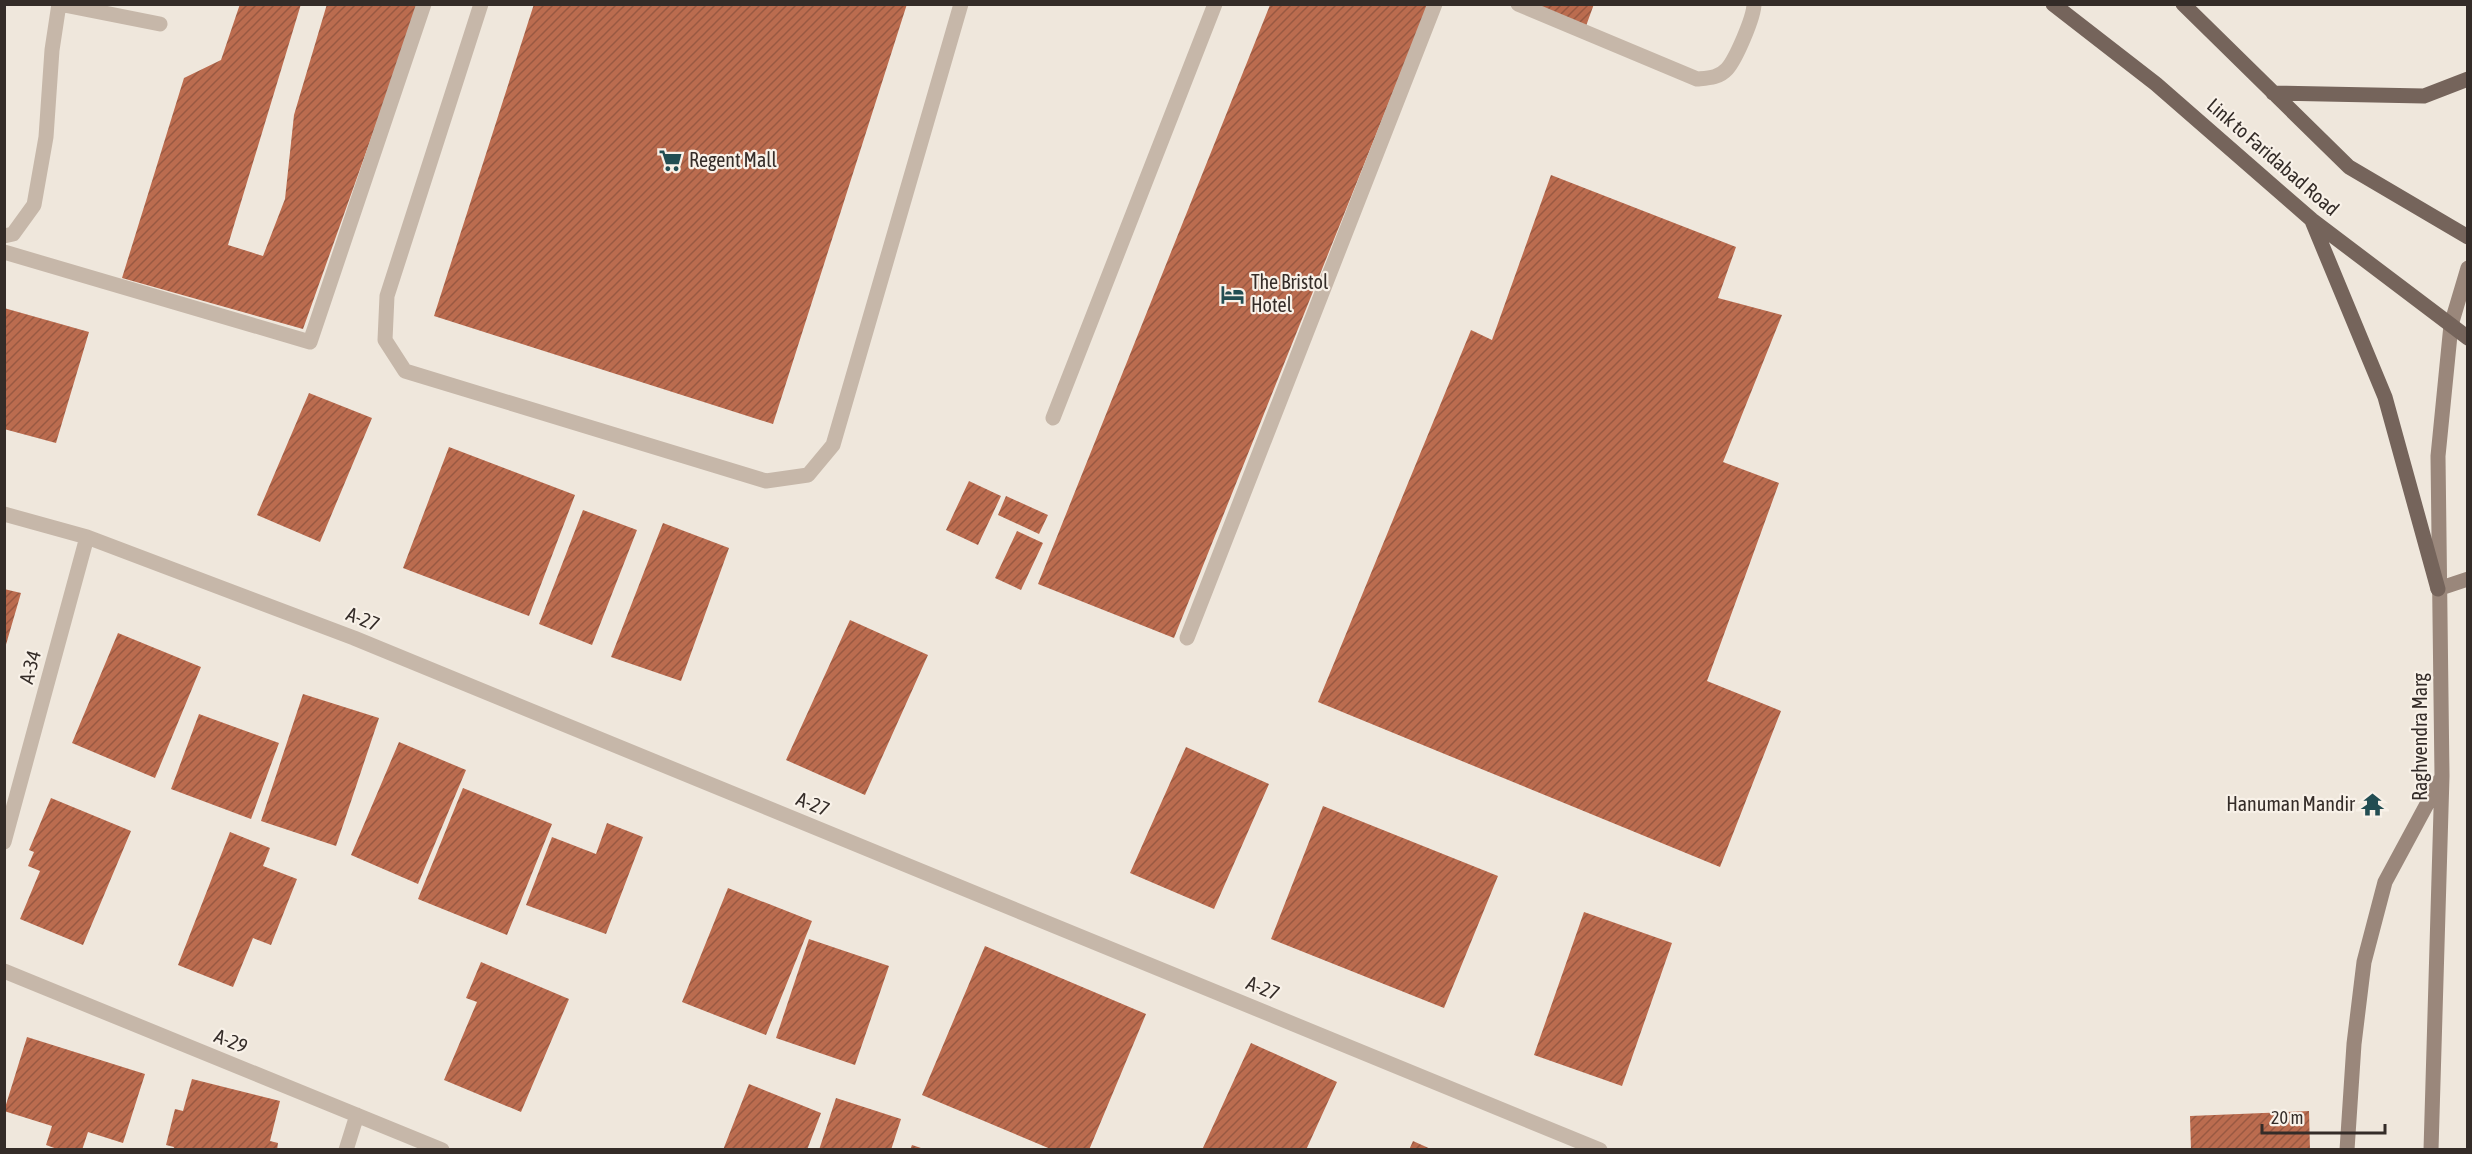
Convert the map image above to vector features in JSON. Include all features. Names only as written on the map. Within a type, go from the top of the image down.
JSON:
[{"type":"main road","name":"Link to Faridabad Road","points":[[2053,4],[2156,84],[2312,220],[2468,338]]},
{"type":"main road","points":[[2183,4],[2349,167],[2468,237]]},
{"type":"main road","points":[[2273,93],[2424,96],[2468,79]]},
{"type":"main road","points":[[2312,220],[2385,397],[2438,589]]},
{"type":"street","points":[[4,236],[13,234],[34,205],[46,138],[52,50],[60,4],[160,24]]},
{"type":"street","points":[[4,252],[310,342],[424,4]]},
{"type":"street","points":[[481,4],[387,296],[385,340],[405,371],[766,481],[808,475],[833,445],[961,4]]},
{"type":"street","points":[[1053,418],[1215,4]]},
{"type":"street","points":[[1187,638],[1435,4]]},
{"type":"street","points":[[1518,4],[1697,79],[1714,78],[1727,70],[1754,15],[1754,4]]},
{"type":"street","name":"Raghvendra Marg","points":[[2432,1149],[2442,776],[2438,456],[2451,325],[2468,268]]},
{"type":"street","name":"A-27","points":[[4,514],[87,537],[354,638],[1600,1149]]},
{"type":"street","name":"A-34","points":[[4,842],[87,537]]},
{"type":"street","points":[[2438,589],[2468,579]]},
{"type":"street","points":[[2347,1149],[2354,1044],[2364,962],[2385,882],[2442,776]]},
{"type":"street","name":"A-29","points":[[4,971],[442,1149]]},
{"type":"street","points":[[346,1149],[357,1115]]},
{"type":"building","points":[[240,4],[301,4],[228,245],[263,256],[285,199],[294,115],[327,4],[419,4],[303,329],[122,278],[184,78],[221,60]]},
{"type":"building","name":"Regent Mall","points":[[534,4],[907,4],[773,424],[434,316]]},
{"type":"building","points":[[1532,4],[1594,4],[1586,26]]},
{"type":"building","name":"The Bristol Hotel","points":[[1270,5],[1428,5],[1174,638],[1038,584]]},
{"type":"building","points":[[1551,175],[1736,247],[1718,298],[1782,315],[1723,462],[1779,483],[1707,681],[1781,711],[1720,867],[1318,702],[1471,330],[1492,340]]},
{"type":"building","points":[[4,308],[89,332],[56,443],[4,429]]},
{"type":"building","points":[[309,393],[372,418],[320,542],[257,515]]},
{"type":"building","points":[[449,447],[575,495],[529,616],[403,568]]},
{"type":"building","points":[[969,481],[1001,496],[978,545],[946,530]]},
{"type":"building","points":[[1006,496],[1048,515],[1039,534],[998,515]]},
{"type":"building","points":[[583,510],[637,530],[592,645],[539,624]]},
{"type":"building","points":[[663,523],[729,548],[681,681],[611,657]]},
{"type":"building","points":[[1017,531],[1043,543],[1021,590],[995,578]]},
{"type":"building","points":[[4,589],[21,593],[5,648],[4,648]]},
{"type":"building","points":[[850,620],[928,655],[865,795],[786,760]]},
{"type":"building","points":[[118,633],[201,667],[155,778],[72,743]]},
{"type":"building","points":[[303,694],[379,718],[336,846],[261,821]]},
{"type":"building","points":[[199,714],[279,743],[251,819],[171,789]]},
{"type":"building","points":[[399,742],[466,770],[418,884],[351,855]]},
{"type":"building","points":[[1186,747],[1269,784],[1214,909],[1130,873]]},
{"type":"building","points":[[463,788],[552,824],[507,935],[418,899]]},
{"type":"building","points":[[51,798],[131,831],[83,945],[20,919],[40,871],[28,866],[34,852],[29,850]]},
{"type":"building","points":[[1323,806],[1498,876],[1444,1008],[1271,939]]},
{"type":"building","points":[[607,823],[643,837],[606,934],[526,905],[552,837],[596,854]]},
{"type":"building","points":[[230,832],[270,848],[263,866],[297,879],[271,945],[253,938],[233,987],[178,965]]},
{"type":"building","points":[[728,888],[812,921],[766,1035],[682,1002]]},
{"type":"building","points":[[1584,912],[1672,943],[1622,1086],[1534,1055]]},
{"type":"building","points":[[809,939],[889,966],[855,1065],[776,1038]]},
{"type":"building","points":[[985,946],[1146,1014],[1089,1150],[1053,1150],[922,1095]]},
{"type":"building","points":[[481,962],[569,999],[521,1112],[444,1080],[477,1002],[466,998]]},
{"type":"building","points":[[27,1037],[145,1074],[123,1143],[88,1132],[82,1150],[60,1150],[46,1145],[52,1126],[4,1111]]},
{"type":"building","points":[[1251,1043],[1337,1082],[1306,1150],[1202,1150]]},
{"type":"building","points":[[192,1079],[280,1101],[270,1141],[278,1143],[277,1150],[173,1150],[174,1147],[166,1145],[175,1109],[183,1111]]},
{"type":"building","points":[[749,1084],[821,1113],[807,1150],[723,1150]]},
{"type":"building","points":[[836,1098],[901,1119],[891,1150],[819,1150]]},
{"type":"building","points":[[2309,1111],[2310,1150],[2191,1150],[2190,1116]]},
{"type":"building","points":[[1413,1141],[1433,1150],[1409,1150]]},
{"type":"building","points":[[912,1145],[924,1149],[924,1150],[910,1150]]},
{"type":"place","name":"Regent Mall","points":[[671,160]]},
{"type":"place","name":"The Bristol Hotel","points":[[1233,294]]},
{"type":"place","name":"Hanuman Mandir","points":[[2373,804]]}]
